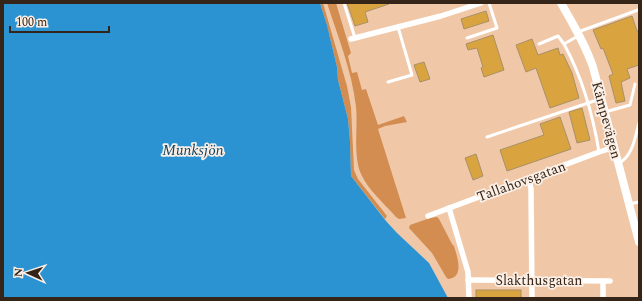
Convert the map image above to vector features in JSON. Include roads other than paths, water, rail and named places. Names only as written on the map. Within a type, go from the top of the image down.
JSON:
[{"type":"main road","name":"Kämpevägen","points":[[560,3],[579,33],[593,66],[638,238]]},
{"type":"street","points":[[353,39],[441,16],[481,3]]},
{"type":"street","name":"Tallahovsgatan","points":[[428,216],[615,147]]},
{"type":"street","points":[[530,178],[532,298]]},
{"type":"street","points":[[449,208],[468,272],[469,298]]},
{"type":"street","name":"Slakthusgatan","points":[[468,280],[610,281]]},
{"type":"street","points":[[603,280],[603,298]]},
{"type":"lane","points":[[344,3],[353,39]]},
{"type":"lane","points":[[467,38],[497,28],[489,3]]},
{"type":"lane","points":[[564,44],[579,33],[638,10]]},
{"type":"lane","points":[[388,82],[412,75],[398,27]]},
{"type":"lane","points":[[538,44],[558,36],[564,44],[575,65],[587,103],[599,152]]},
{"type":"lane","points":[[605,112],[630,105],[635,84]]},
{"type":"lane","points":[[487,137],[602,98]]},
{"type":"lane","points":[[619,163],[625,160],[630,153],[639,123]]},
{"type":"lane","points":[[629,204],[639,202]]},
{"type":"water","name":"Munksjön","points":[[3,3],[320,3],[327,25],[337,67],[338,80],[348,119],[351,176],[386,221],[429,263],[448,298],[3,298]]}]
